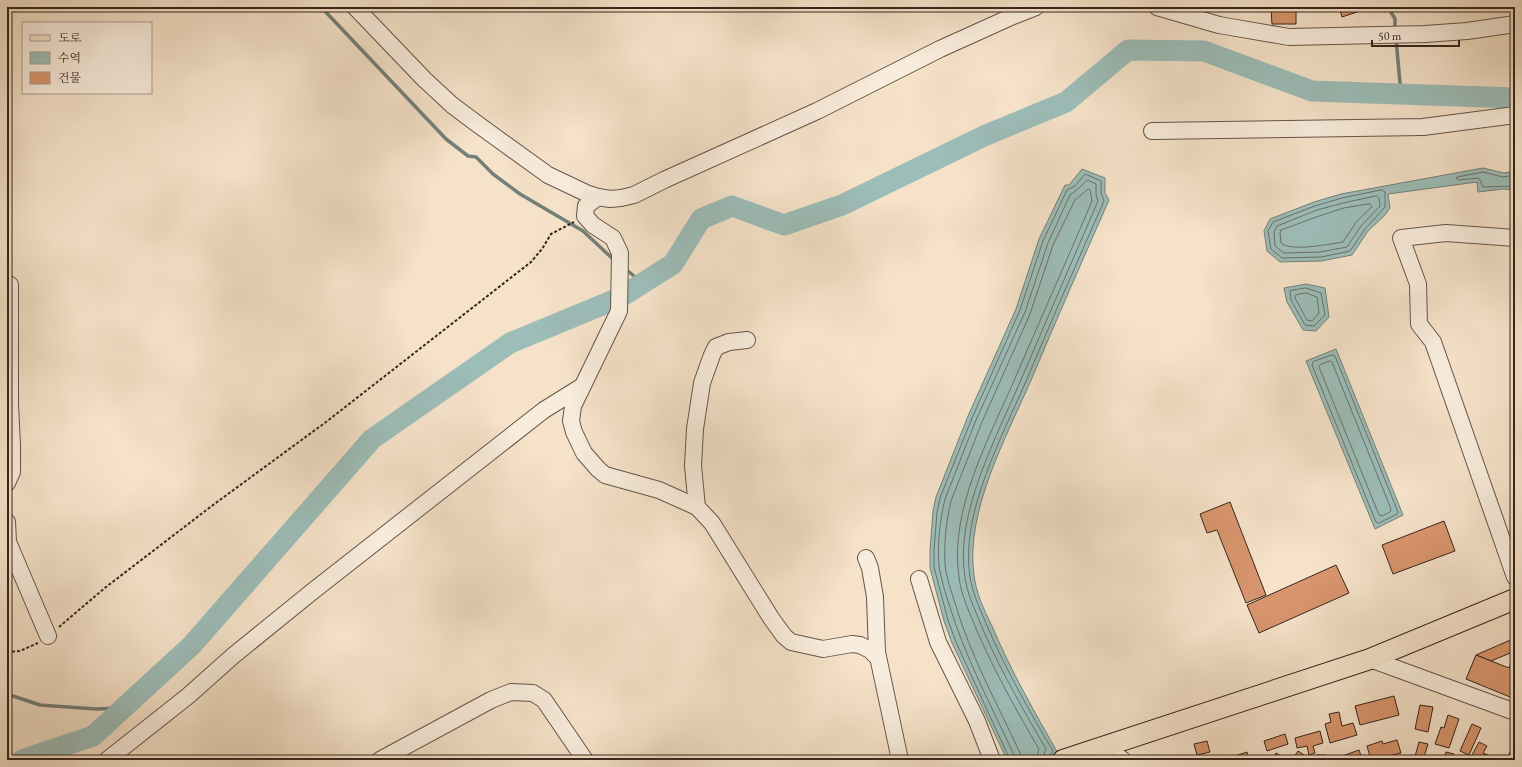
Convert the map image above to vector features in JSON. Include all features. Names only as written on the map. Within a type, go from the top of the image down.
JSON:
[{"type":"main road","points":[[1070,759],[1103,746],[1370,659],[1515,599]]},
{"type":"street","points":[[356,7],[424,79],[464,114],[548,175],[598,197],[621,198],[634,195],[817,111],[940,49],[1036,7]]},
{"type":"street","points":[[1157,7],[1203,13],[1236,28],[1289,37],[1467,31],[1515,24]]},
{"type":"street","points":[[1152,131],[1423,127],[1515,115]]},
{"type":"street","points":[[598,197],[586,206],[584,216],[593,225],[613,238],[620,253],[619,311],[573,406],[571,421],[574,432],[584,453],[598,469],[606,474],[659,490],[697,508],[712,523],[771,618],[784,636],[791,642],[823,649],[852,644],[860,645],[870,650],[878,658]]},
{"type":"street","points":[[1515,238],[1446,233],[1401,238],[1418,284],[1419,324],[1433,342],[1515,577]]},
{"type":"street","points":[[7,283],[10,285],[8,390],[12,446],[12,472],[8,480]]},
{"type":"street","points":[[697,508],[693,466],[695,429],[702,383],[716,347],[729,342],[747,340]]},
{"type":"street","points":[[107,760],[188,696],[234,655],[313,591],[544,410],[581,387]]},
{"type":"street","points":[[7,522],[7,542],[48,636]]},
{"type":"street","points":[[866,558],[870,568],[875,597],[878,658],[900,760]]},
{"type":"street","points":[[919,579],[938,642],[977,721],[992,760]]},
{"type":"street","points":[[1370,659],[1515,712]]},
{"type":"street","points":[[380,760],[491,700],[511,692],[533,693],[544,700],[585,760]]},
{"type":"street","points":[[1103,746],[1123,760]]},
{"type":"path","points":[[7,652],[20,651],[37,644],[48,636],[106,587],[213,505],[326,422],[531,262],[542,249],[551,234],[576,220]]},
{"type":"water","points":[[1483,168],[1504,173],[1515,171],[1515,190],[1503,189],[1478,192],[1477,182],[1388,194],[1390,208],[1385,215],[1368,231],[1352,255],[1321,261],[1280,262],[1267,251],[1264,231],[1270,219],[1314,202],[1341,194]]},
{"type":"water","points":[[1082,169],[1105,178],[1105,193],[1109,200],[1000,449],[990,474],[976,525],[973,551],[974,575],[981,601],[1015,676],[1059,755],[1048,760],[1007,760],[952,643],[944,621],[930,568],[933,511],[936,497],[968,416],[1016,309],[1039,239],[1065,185],[1069,185]]},
{"type":"water","points":[[1306,284],[1325,288],[1329,317],[1316,331],[1303,330],[1287,302],[1284,288]]},
{"type":"water","points":[[1336,349],[1403,515],[1375,529],[1306,361]]},
{"type":"building","points":[[1339,7],[1365,7],[1366,9],[1342,17]]},
{"type":"building","points":[[1296,8],[1296,24],[1272,24],[1271,9]]},
{"type":"building","points":[[1230,502],[1266,595],[1246,603],[1217,530],[1207,533],[1200,514]]},
{"type":"building","points":[[1444,521],[1455,551],[1393,574],[1382,545]]},
{"type":"building","points":[[1336,565],[1349,593],[1259,633],[1247,605]]},
{"type":"building","points":[[1515,638],[1515,651],[1491,661],[1476,655]]},
{"type":"building","points":[[1515,652],[1515,699],[1466,679],[1476,655],[1509,668]]},
{"type":"building","points":[[1394,696],[1399,715],[1360,725],[1355,706]]},
{"type":"building","points":[[1420,705],[1433,707],[1428,732],[1415,729]]},
{"type":"building","points":[[1339,712],[1342,726],[1353,723],[1357,735],[1330,743],[1325,724],[1331,722],[1329,714]]},
{"type":"building","points":[[1448,715],[1459,719],[1449,748],[1435,744],[1441,727],[1444,728]]},
{"type":"building","points":[[1472,724],[1481,728],[1469,755],[1460,751]]},
{"type":"building","points":[[1320,731],[1323,743],[1313,746],[1315,753],[1309,755],[1307,746],[1297,748],[1295,738]]},
{"type":"building","points":[[1285,734],[1288,744],[1267,751],[1264,741]]},
{"type":"building","points":[[1515,739],[1515,760],[1507,760]]},
{"type":"building","points":[[1397,740],[1401,753],[1371,760],[1367,746],[1382,741],[1383,744]]},
{"type":"building","points":[[1207,741],[1210,752],[1197,755],[1194,744]]},
{"type":"building","points":[[1419,742],[1428,744],[1423,760],[1414,760]]},
{"type":"building","points":[[1479,742],[1487,746],[1483,753],[1488,755],[1485,760],[1476,760],[1471,757]]},
{"type":"building","points":[[1359,750],[1362,759],[1334,759]]},
{"type":"building","points":[[1298,751],[1307,757],[1304,760],[1292,760]]},
{"type":"building","points":[[1247,752],[1249,760],[1223,760]]},
{"type":"building","points":[[1446,752],[1454,754],[1452,760],[1443,760]]},
{"type":"building","points":[[1276,753],[1288,760],[1272,760]]},
{"type":"building","points":[[1316,755],[1326,755],[1325,760],[1316,760]]},
{"type":"waterway","points":[[321,7],[446,139],[468,156],[476,157],[493,174],[520,194],[583,231],[614,260]]},
{"type":"waterway","points":[[1388,7],[1395,19],[1395,29]]},
{"type":"waterway","points":[[1396,39],[1401,94]]},
{"type":"waterway","points":[[22,760],[93,736],[192,645],[372,439],[510,343],[619,298],[673,264],[701,219],[732,206],[784,225],[842,205],[984,136],[1066,102],[1128,50],[1204,51],[1312,91],[1515,98]]},
{"type":"waterway","points":[[624,268],[643,283]]},
{"type":"waterway","points":[[7,694],[40,705],[96,709],[123,708]]}]
